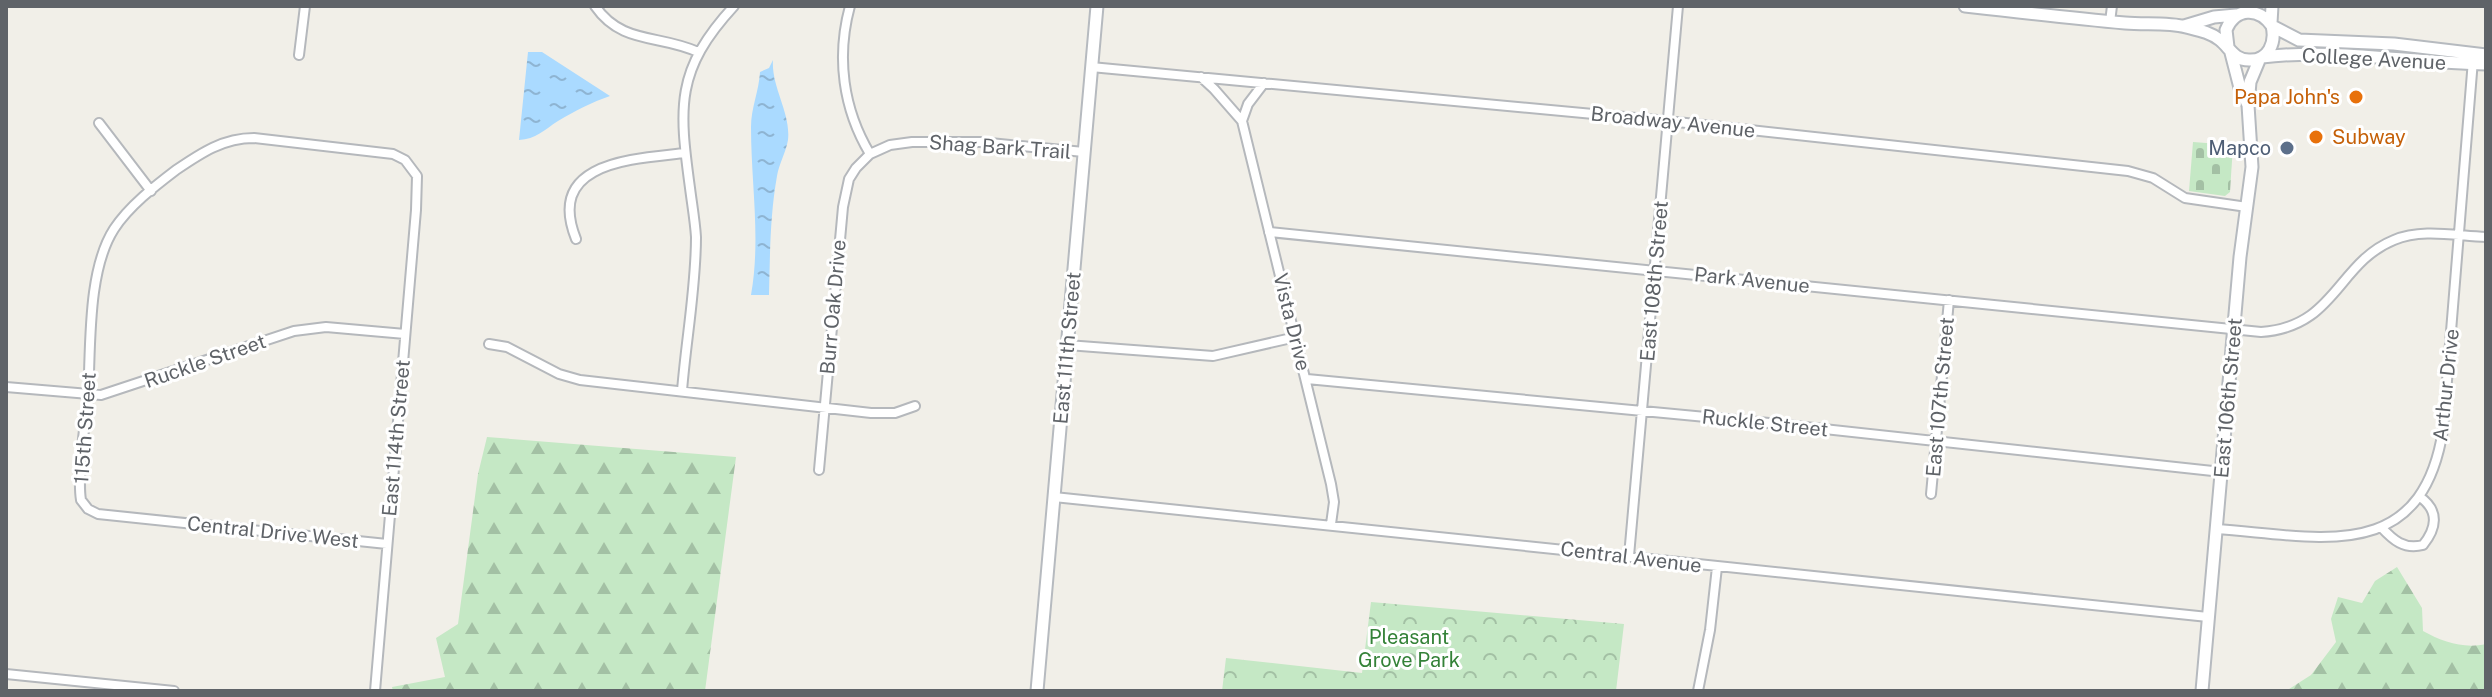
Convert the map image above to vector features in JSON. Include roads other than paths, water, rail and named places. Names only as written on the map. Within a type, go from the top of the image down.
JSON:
[{"type":"main road","name":"East 111th Street","points":[[1037,691],[1097,6]]},
{"type":"main road","points":[[1965,6],[2110,22],[2184,26],[2206,31],[2244,60],[2261,58],[2273,43],[2272,6]]},
{"type":"main road","points":[[2184,26],[2243,11],[2257,12],[2272,24]]},
{"type":"main road","points":[[2229,49],[2226,30],[2243,11]]},
{"type":"main road","name":"College Avenue","points":[[2272,24],[2299,40],[2364,42],[2477,58],[2486,64]]},
{"type":"main road","name":"East 106th Street","points":[[2229,49],[2248,105]]},
{"type":"main road","name":"College Avenue","points":[[2261,58],[2359,55],[2477,58]]},
{"type":"main road","name":"East 106th Street","points":[[2202,691],[2234,328],[2252,167],[2248,105],[2251,77],[2261,58]]},
{"type":"street","points":[[299,55],[305,6]]},
{"type":"street","points":[[595,6],[610,24],[625,33],[680,44],[698,52]]},
{"type":"street","points":[[682,391],[696,232],[685,153],[685,85],[698,52],[734,6]]},
{"type":"street","points":[[850,6],[844,32],[842,65],[846,97],[870,154]]},
{"type":"street","name":"East 108th Street","points":[[1629,556],[1678,6]]},
{"type":"street","points":[[2110,22],[2112,6]]},
{"type":"street","name":"Arthur Drive","points":[[2216,529],[2326,538],[2361,534],[2398,518],[2420,497],[2434,468],[2443,430],[2477,58]]},
{"type":"street","name":"Broadway Avenue","points":[[1091,67],[1668,121],[2128,171],[2153,178],[2190,199],[2247,207]]},
{"type":"street","name":"Vista Drive","points":[[1201,77],[1242,121],[1333,492],[1331,524]]},
{"type":"street","points":[[1242,121],[1264,83]]},
{"type":"street","points":[[99,123],[151,191]]},
{"type":"street","name":"115th Street","points":[[158,520],[98,514],[88,509],[81,500],[98,274],[114,229],[151,191],[197,155],[240,138],[393,154],[413,169],[418,185]]},
{"type":"street","name":"Shag Bark Trail","points":[[870,154],[890,145],[912,142],[1006,143],[1084,152]]},
{"type":"street","points":[[576,239],[571,226],[570,204],[577,187],[586,177],[614,162],[685,153]]},
{"type":"street","name":"Burr Oak Drive","points":[[819,470],[845,193],[856,168],[870,154]]},
{"type":"street","name":"East 114th Street","points":[[375,691],[418,185]]},
{"type":"street","name":"Park Avenue","points":[[1269,232],[2252,332],[2283,331],[2301,323],[2317,311],[2373,252],[2395,239],[2429,233],[2486,237]]},
{"type":"street","name":"East 107th Street","points":[[1931,494],[1949,300]]},
{"type":"street","name":"Ruckle Street","points":[[6,387],[88,396],[121,390],[294,331],[326,327],[405,334]]},
{"type":"street","points":[[1067,345],[1203,356],[1252,349],[1296,337]]},
{"type":"street","points":[[489,344],[507,347],[566,377],[614,385],[885,413],[915,406]]},
{"type":"street","name":"Ruckle Street","points":[[1307,379],[2222,472]]},
{"type":"street","name":"Central Avenue","points":[[1054,497],[2208,617]]},
{"type":"street","points":[[2381,527],[2405,547],[2423,545],[2436,523],[2432,510],[2420,497]]},
{"type":"street","name":"Central Drive West","points":[[158,520],[387,544]]},
{"type":"street","points":[[1698,691],[1709,639],[1717,567]]},
{"type":"street","points":[[6,674],[174,691]]},
{"type":"water","points":[[528,52],[542,52],[610,96],[577,110],[535,136],[519,140]]},
{"type":"water","points":[[773,60],[775,80],[787,120],[788,140],[775,191],[769,295],[751,295],[755,232],[751,120],[760,72],[769,68]]},
{"type":"place","name":"Papa John's","points":[[2356,97]]},
{"type":"place","name":"Subway","points":[[2316,137]]},
{"type":"place","name":"Mapco","points":[[2287,148]]},
{"type":"park label","name":"Pleasant Grove Park","points":[[1409,648]]}]
